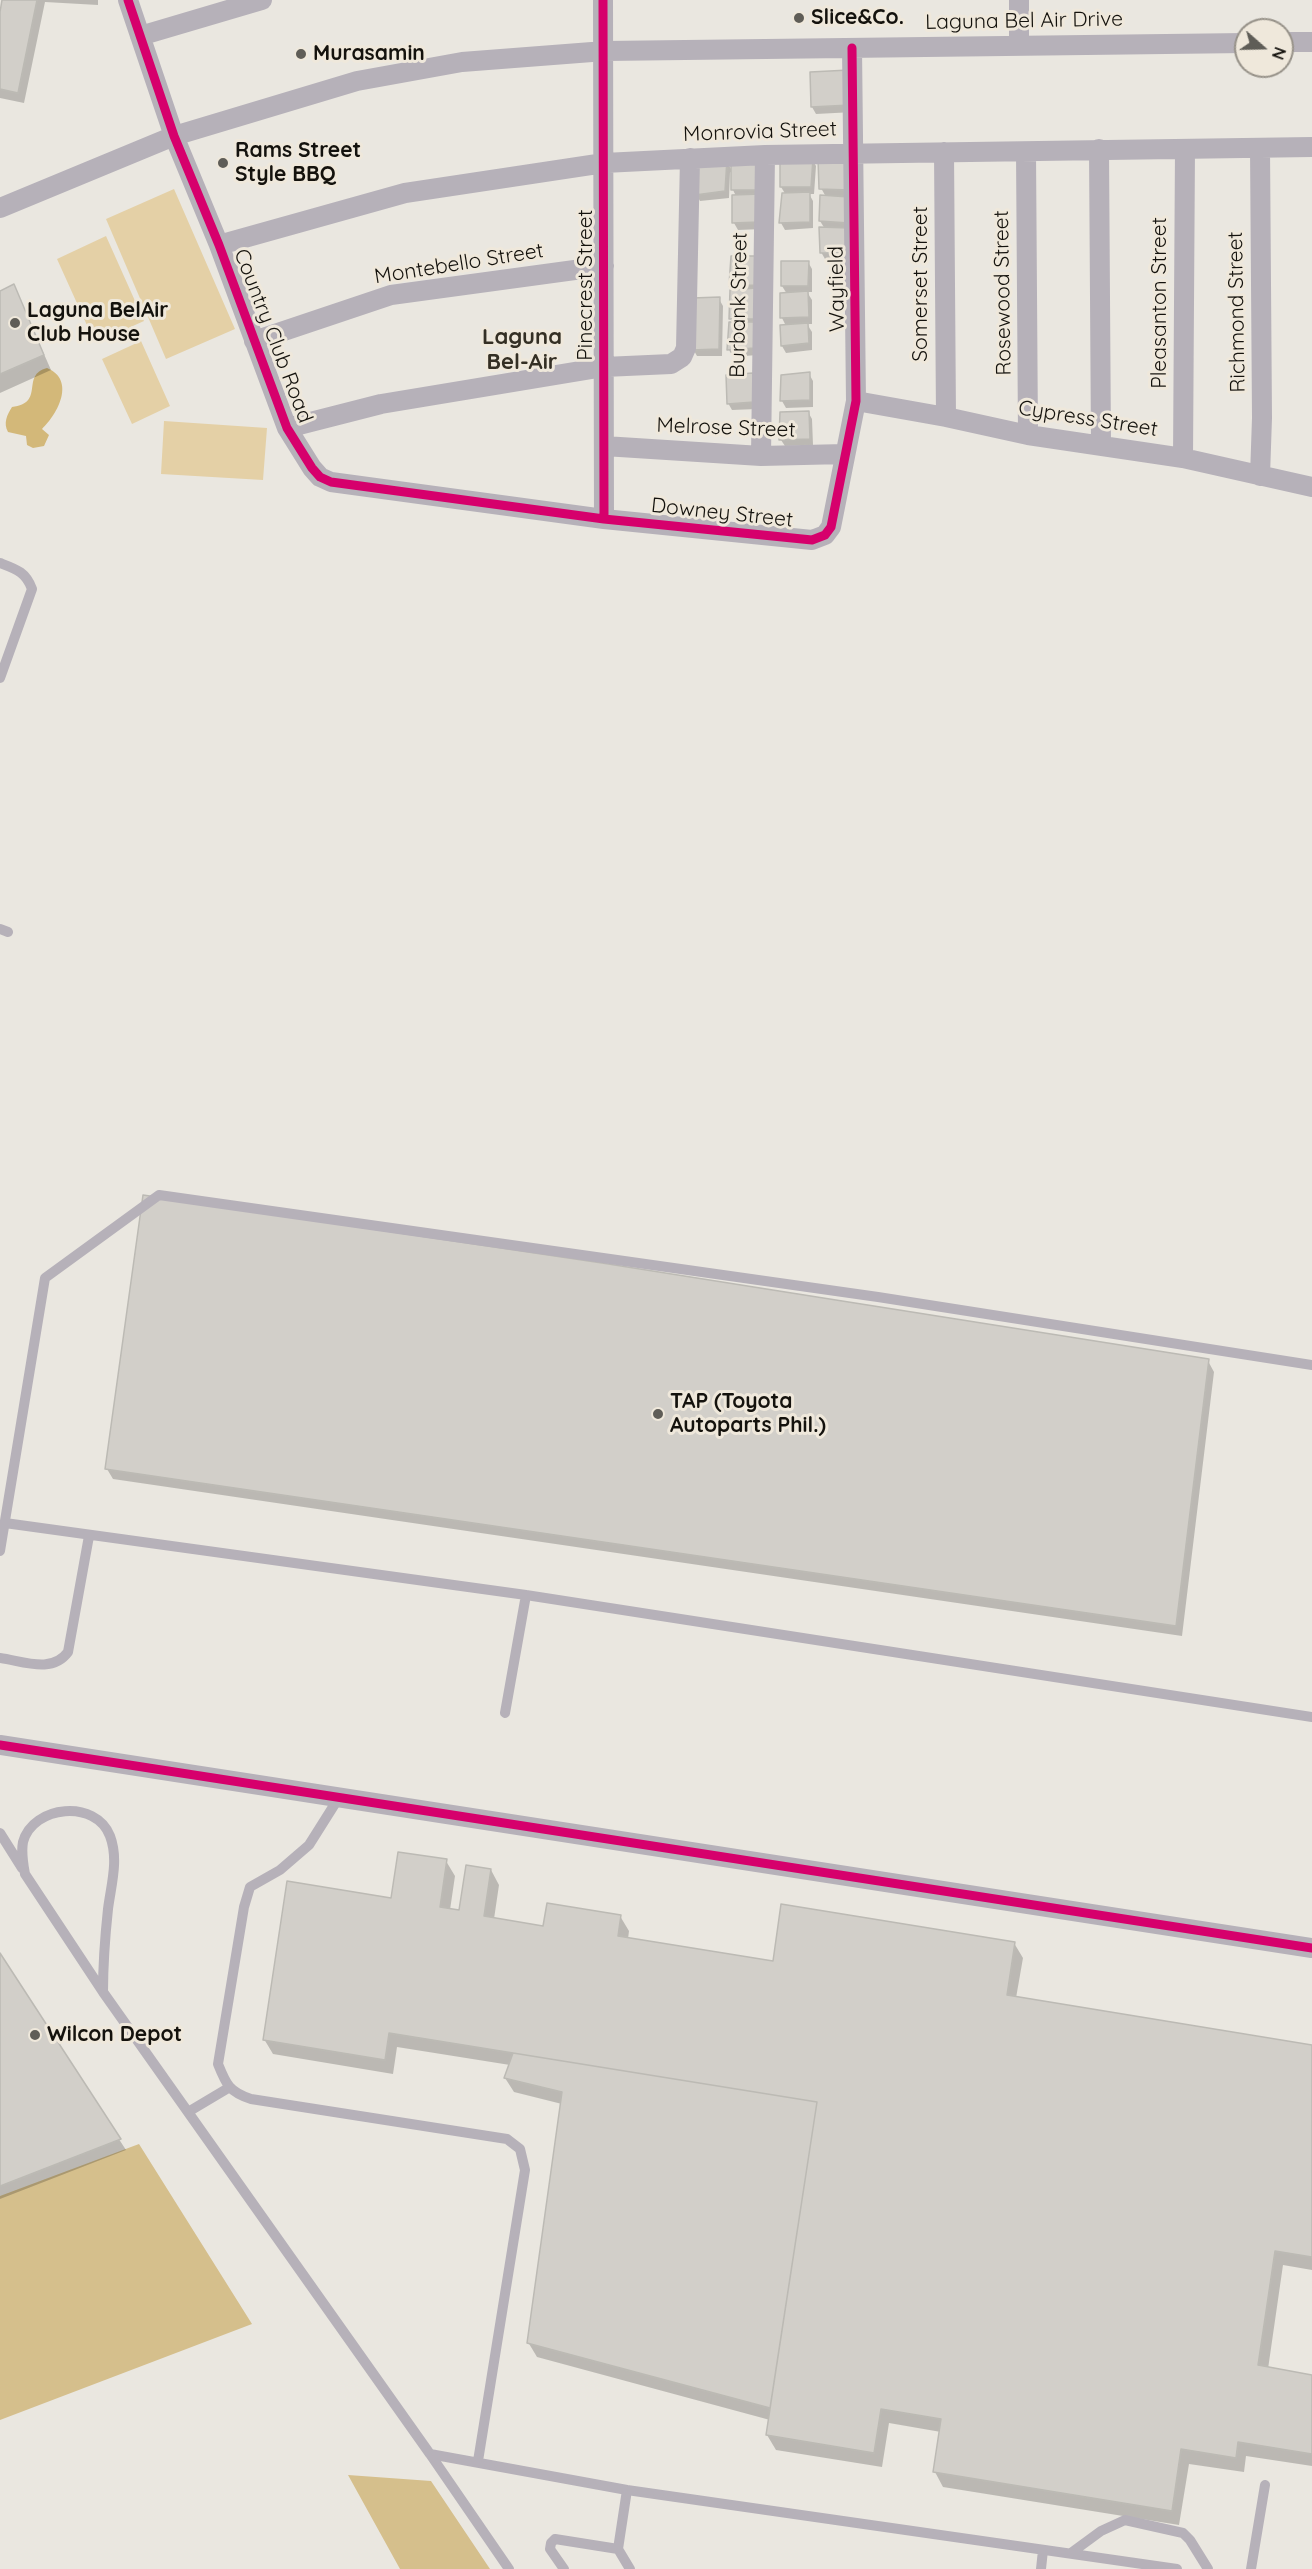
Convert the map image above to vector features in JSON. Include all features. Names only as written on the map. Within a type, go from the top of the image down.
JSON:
[{"type":"street","name":"Country Club Road","points":[[128,0],[174,136],[219,245],[287,428],[320,477],[331,482],[604,519]]},
{"type":"street","points":[[140,36],[262,0]]},
{"type":"street","name":"Pinecrest Street","points":[[603,0],[605,51],[604,519]]},
{"type":"street","points":[[1019,0],[1019,45]]},
{"type":"street","points":[[1294,42],[1312,42]]},
{"type":"street","name":"Laguna Bel Air Drive","points":[[0,208],[174,136],[357,81],[462,62],[605,51],[1234,43]]},
{"type":"street","name":"Wayfield","points":[[831,527],[856,401],[852,48]]},
{"type":"street","name":"Richmond Street","points":[[1260,147],[1262,418],[1260,476]]},
{"type":"street","name":"Monrovia Street","points":[[219,245],[405,193],[604,163],[853,153],[1312,147]]},
{"type":"street","name":"Pleasanton Street","points":[[1183,458],[1185,148]]},
{"type":"street","points":[[1099,149],[1101,445]]},
{"type":"street","name":"Somerset Street","points":[[944,152],[946,417]]},
{"type":"street","name":"Rosewood Street","points":[[1026,152],[1028,435]]},
{"type":"street","name":"Burbank Street","points":[[761,456],[765,155]]},
{"type":"street","points":[[287,428],[381,404],[604,367],[671,364],[682,357],[686,348],[690,158]]},
{"type":"street","name":"Montebello Street","points":[[254,341],[391,295],[604,266]]},
{"type":"street","name":"Cypress Street","points":[[856,401],[1028,435],[1183,458],[1312,487]]},
{"type":"street","name":"Melrose Street","points":[[604,446],[761,456],[845,454]]},
{"type":"street","name":"Downey Street","points":[[604,519],[812,540],[825,535],[831,527]]},
{"type":"street","points":[[0,1745],[1312,1948]]},
{"type":"lane","points":[[0,563],[19,570],[28,577],[32,589],[0,678]]},
{"type":"lane","points":[[0,1551],[45,1278],[159,1195],[878,1297],[1312,1365]]},
{"type":"lane","points":[[5,1523],[525,1595],[1312,1717]]},
{"type":"lane","points":[[0,1658],[50,1666],[61,1662],[68,1652],[89,1536]]},
{"type":"lane","points":[[506,1713],[525,1595]]},
{"type":"lane","points":[[338,1799],[309,1845],[280,1870],[250,1887],[244,1907],[218,2064],[235,2094],[251,2099],[507,2139],[520,2149],[525,2170],[478,2461]]},
{"type":"lane","points":[[25,1874],[22,1856],[24,1840],[35,1822],[53,1813],[71,1810],[86,1815],[100,1822],[110,1836],[115,1866],[104,1955],[103,1992]]},
{"type":"lane","points":[[0,1833],[103,1992],[509,2569]]},
{"type":"lane","points":[[188,2112],[230,2087]]},
{"type":"lane","points":[[430,2454],[627,2490],[1177,2569]]},
{"type":"lane","points":[[1251,2569],[1265,2486]]},
{"type":"lane","points":[[627,2490],[618,2549],[630,2569]]},
{"type":"lane","points":[[1071,2553],[1107,2528],[1125,2520],[1183,2534],[1190,2540],[1208,2569]]},
{"type":"lane","points":[[564,2569],[550,2549],[555,2539],[618,2549]]},
{"type":"lane","points":[[1041,2569],[1043,2550]]},
{"type":"shaded area","points":[[174,189],[235,329],[166,359],[106,219]]},
{"type":"shaded area","points":[[106,236],[144,321],[95,343],[57,259]]},
{"type":"shaded area","points":[[141,341],[170,406],[132,424],[102,359]]},
{"type":"shaded area","points":[[47,368],[56,373],[61,380],[61,397],[54,415],[42,429],[49,435],[44,446],[33,448],[27,445],[26,436],[8,432],[6,419],[12,407],[28,400],[35,376]]},
{"type":"shaded area","points":[[164,421],[267,428],[263,480],[161,474]]},
{"type":"shaded area","points":[[139,2144],[252,2324],[0,2420],[0,2196]]},
{"type":"shaded area","points":[[348,2475],[431,2481],[490,2569],[400,2569]]},
{"type":"building","points":[[2,0],[37,0],[18,93],[0,89]]},
{"type":"building","points":[[849,70],[850,105],[811,107],[810,72]]},
{"type":"building","points":[[780,158],[813,158],[811,187],[780,187]]},
{"type":"building","points":[[851,158],[849,190],[819,189],[818,159]]},
{"type":"building","points":[[727,159],[725,191],[695,195],[694,161]]},
{"type":"building","points":[[731,159],[763,159],[762,190],[731,190]]},
{"type":"building","points":[[810,192],[810,222],[779,223],[782,193]]},
{"type":"building","points":[[761,194],[759,222],[732,223],[732,195]]},
{"type":"building","points":[[820,195],[849,197],[849,223],[819,221]]},
{"type":"building","points":[[819,227],[849,228],[848,253],[820,253]]},
{"type":"building","points":[[731,256],[755,256],[756,285],[729,286]]},
{"type":"building","points":[[781,261],[809,261],[808,286],[781,286]]},
{"type":"building","name":"Laguna BelAir Club House","points":[[14,284],[44,355],[0,374],[0,291]]},
{"type":"building","points":[[756,288],[755,319],[729,319],[730,290]]},
{"type":"building","points":[[808,291],[809,317],[780,318],[780,293]]},
{"type":"building","points":[[720,297],[719,349],[691,350],[692,298]]},
{"type":"building","points":[[729,322],[755,322],[754,348],[727,350]]},
{"type":"building","points":[[808,323],[809,343],[781,346],[780,325]]},
{"type":"building","points":[[810,372],[810,400],[780,401],[781,375]]},
{"type":"building","points":[[753,373],[754,402],[727,404],[726,375]]},
{"type":"building","points":[[809,411],[810,439],[779,440],[780,412]]},
{"type":"building","name":"TAP (Toyota Autoparts Phil.)","points":[[143,1195],[602,1263],[1209,1359],[1176,1626],[105,1469]]},
{"type":"building","points":[[398,1852],[447,1859],[440,1907],[459,1910],[466,1865],[491,1869],[484,1916],[543,1926],[547,1903],[621,1915],[618,1936],[773,1961],[781,1904],[1015,1942],[1007,1995],[1312,2045],[1312,2257],[1275,2251],[1258,2365],[1312,2375],[1312,2454],[1238,2442],[1236,2458],[1181,2449],[1172,2511],[933,2472],[941,2419],[881,2409],[874,2453],[766,2435],[817,2102],[389,2033],[385,2060],[263,2040],[287,1881],[391,1898]]},
{"type":"building","name":"Wilcon Depot","points":[[0,1953],[121,2139],[0,2186]]},
{"type":"building","points":[[513,2053],[817,2102],[770,2408],[527,2343],[562,2092],[504,2078]]},
{"type":"cycle path","points":[[128,0],[174,136],[219,245],[287,428],[320,477],[331,482],[604,519],[812,540],[825,535],[831,527],[856,401],[852,48]]},
{"type":"cycle path","points":[[603,0],[604,519]]},
{"type":"cycle path","points":[[0,1745],[1312,1948]]},
{"type":"place","name":"Slice&Co.","points":[[799,18]]},
{"type":"place","name":"Murasamin","points":[[301,54]]},
{"type":"place","name":"Rams Street Style BBQ","points":[[223,163]]},
{"type":"place","name":"Laguna BelAir Club House","points":[[15,323]]},
{"type":"place","name":"TAP (Toyota Autoparts Phil.)","points":[[658,1414]]},
{"type":"place","name":"Wilcon Depot","points":[[35,2035]]},
{"type":"district","name":"Laguna Bel-Air","points":[[522,350]]}]
